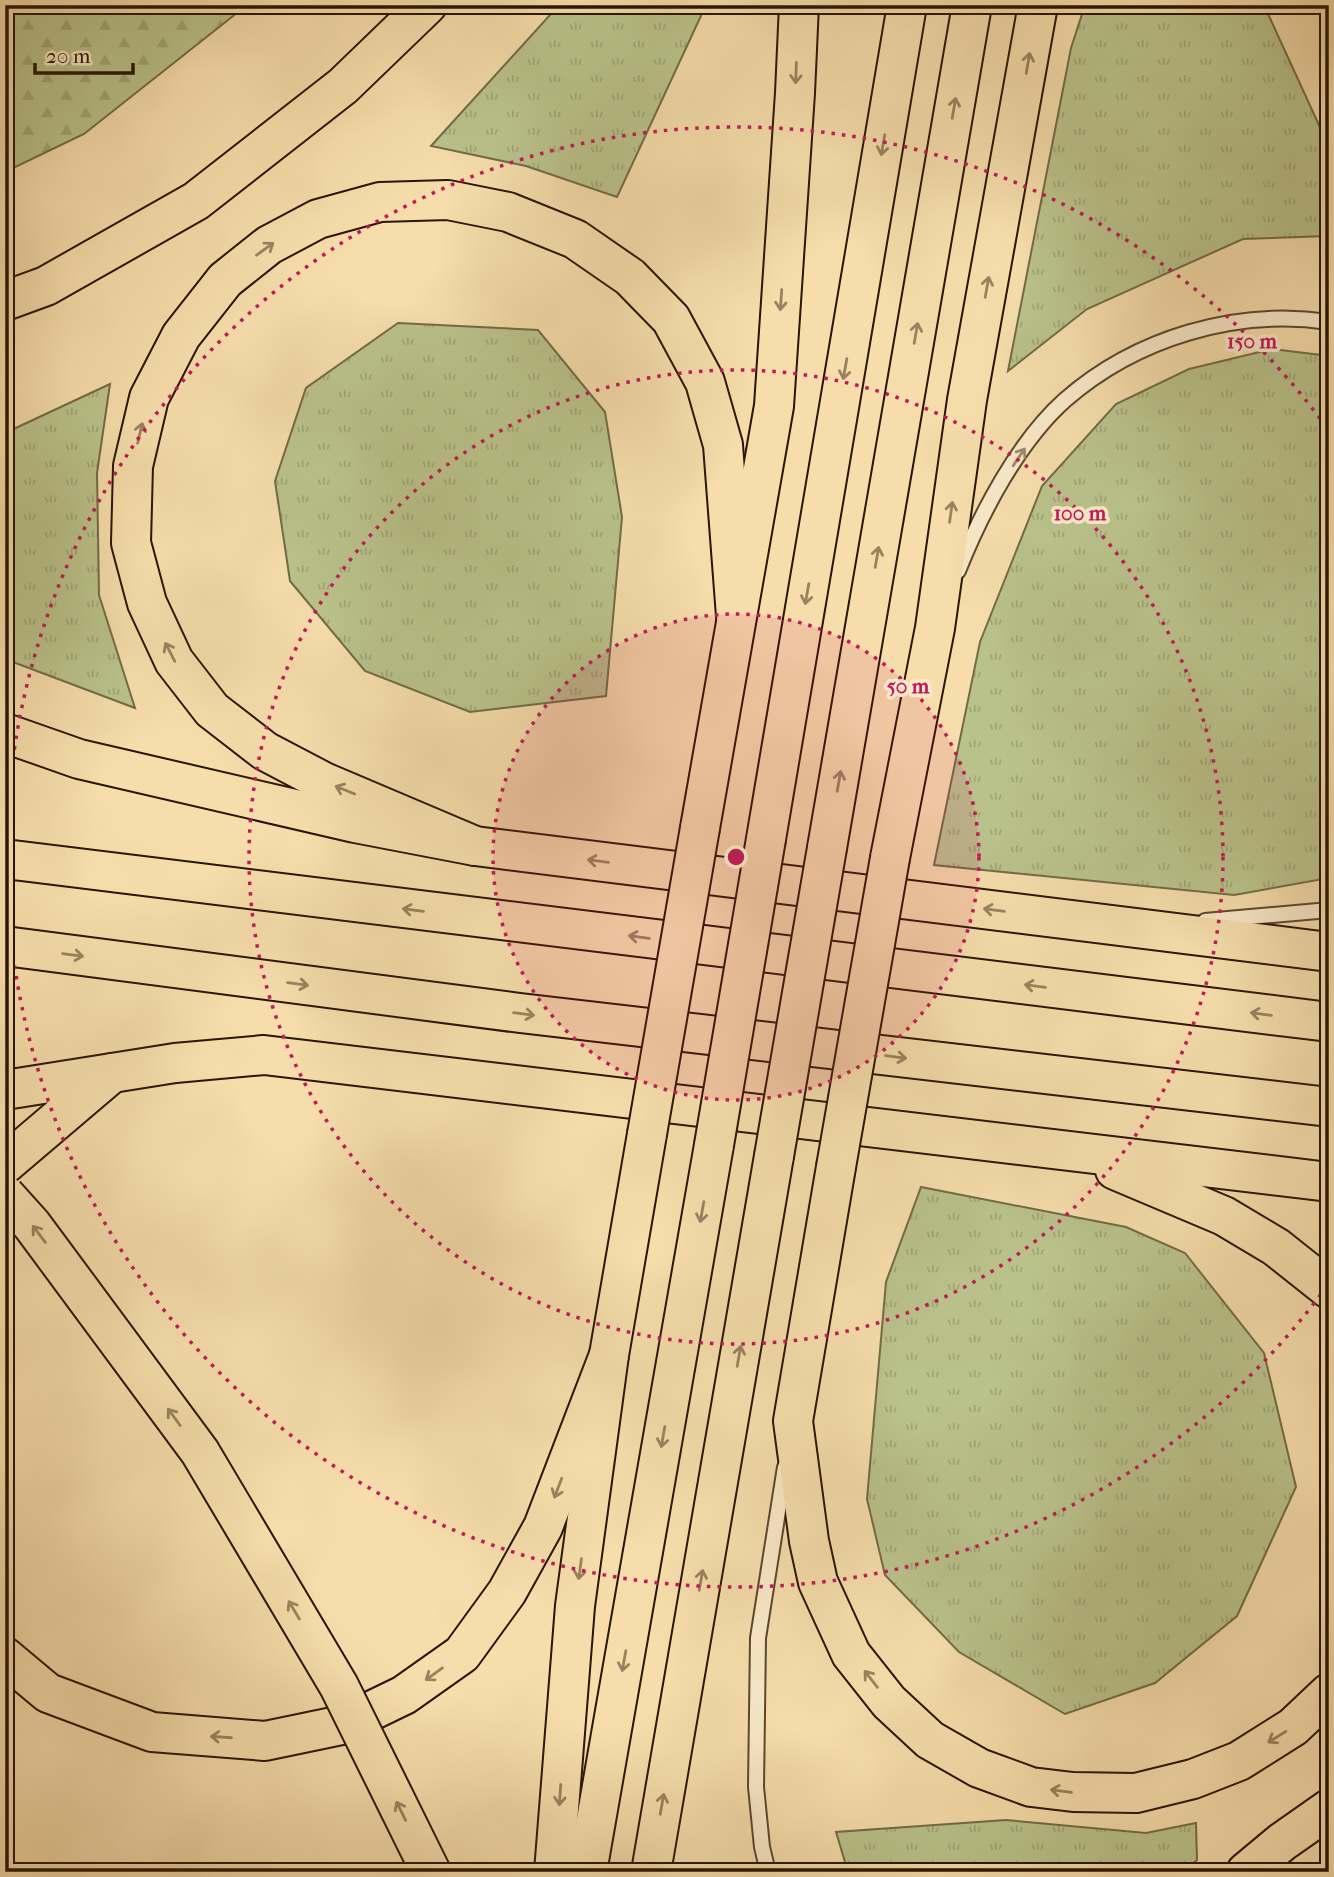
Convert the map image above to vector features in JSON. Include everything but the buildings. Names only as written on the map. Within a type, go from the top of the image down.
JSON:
[{"type":"highway","points":[[5,301],[46,286],[196,201],[343,86],[427,5]]},
{"type":"highway","points":[[554,1872],[575,1606],[609,1355],[774,406],[799,5]]},
{"type":"highway","points":[[587,1872],[714,1145],[907,5]]},
{"type":"highway","points":[[651,1872],[972,5]]},
{"type":"highway","points":[[1038,5],[967,400],[935,628],[890,858],[793,1421],[809,1541],[818,1582],[851,1654],[889,1702],[930,1740],[979,1768],[1031,1787],[1073,1792],[1136,1793],[1193,1779],[1238,1761],[1293,1727],[1329,1693]]},
{"type":"highway","points":[[475,846],[324,782],[265,751],[212,710],[174,661],[147,603],[131,543],[133,466],[149,398],[181,337],[225,280],[269,245],[318,219],[380,202],[448,200],[508,212],[575,239],[630,277],[671,319],[705,382],[723,445],[736,616]]},
{"type":"highway","points":[[5,733],[79,759],[355,823],[475,846],[1329,951]]},
{"type":"highway","points":[[5,859],[1329,1022]]},
{"type":"highway","points":[[5,946],[520,1013],[1329,1107]]},
{"type":"highway","points":[[5,1090],[175,1063],[264,1055],[1329,1182]]},
{"type":"highway","points":[[5,1164],[112,1073]]},
{"type":"highway","points":[[1074,1153],[1224,1216],[1276,1247],[1329,1289]]},
{"type":"highway","points":[[5,1195],[32,1225],[200,1452],[339,1686],[431,1872]]},
{"type":"highway","points":[[5,1657],[48,1693],[152,1732],[265,1741],[342,1725],[404,1695],[462,1654],[507,1592],[543,1527],[609,1355]]},
{"type":"highway","points":[[1246,1872],[1282,1842],[1329,1809]]},
{"type":"lane","points":[[935,628],[970,540],[1006,476],[1035,432],[1064,401],[1095,377],[1128,356],[1197,330],[1271,318],[1329,323]]},
{"type":"lane","points":[[1135,927],[1329,911]]},
{"type":"lane","points":[[768,1872],[762,1847],[756,1787],[758,1638],[793,1421]]},
{"type":"green space","points":[[5,5],[247,5],[84,134],[5,172]]},
{"type":"green space","points":[[559,5],[706,5],[617,197],[526,166],[431,146]]},
{"type":"green space","points":[[1085,5],[1264,5],[1329,147],[1329,236],[1243,239],[1087,309],[1008,371],[1071,48]]},
{"type":"green space","points":[[398,323],[538,330],[605,412],[622,517],[606,696],[470,712],[365,671],[290,581],[275,481],[306,388]]},
{"type":"green space","points":[[1272,349],[1329,356],[1329,878],[1234,895],[934,865],[980,642],[1042,486],[1116,404],[1189,369]]},
{"type":"green space","points":[[110,384],[97,473],[99,595],[135,708],[5,659],[5,433]]},
{"type":"green space","points":[[921,1187],[1126,1227],[1185,1253],[1264,1353],[1296,1487],[1237,1616],[1155,1683],[1065,1714],[959,1652],[885,1575],[867,1499],[886,1282]]},
{"type":"green space","points":[[1006,1820],[1146,1833],[1196,1823],[1197,1860],[1183,1872],[848,1872],[836,1832]]}]
